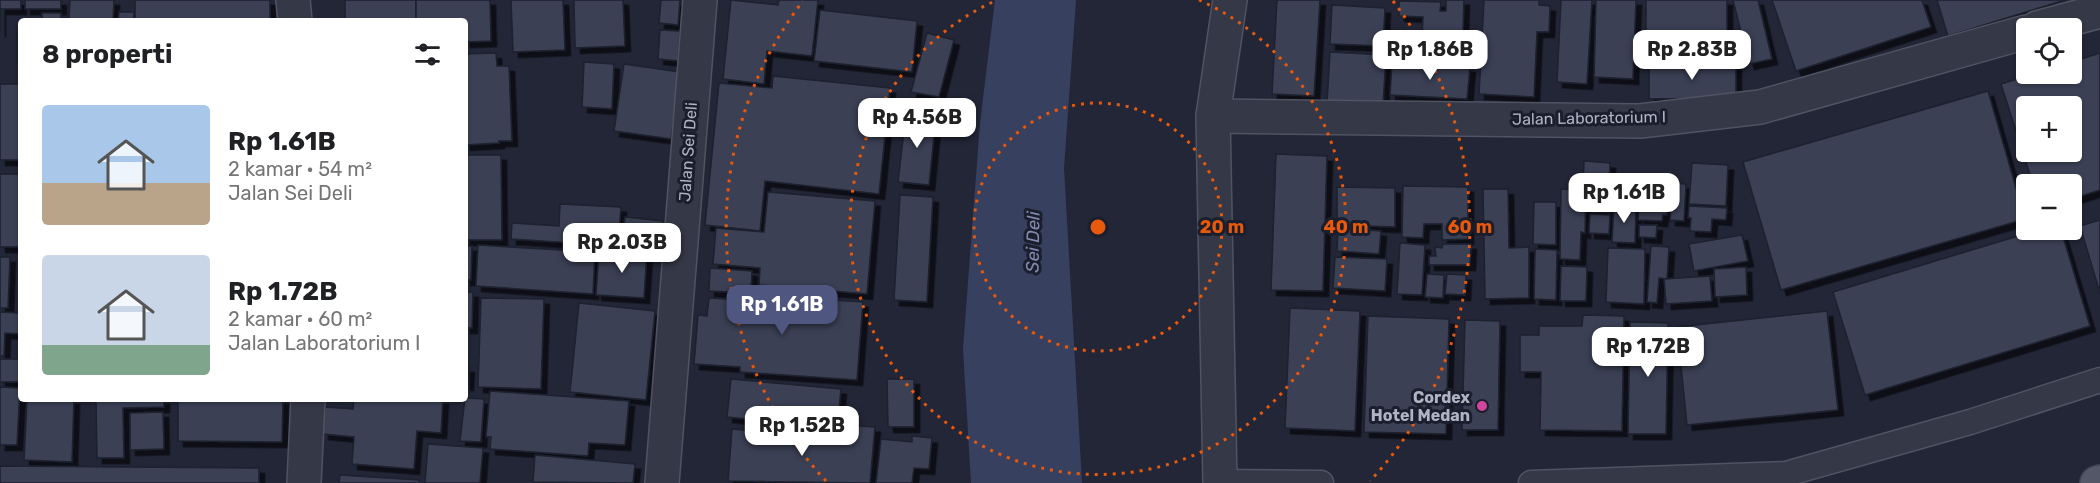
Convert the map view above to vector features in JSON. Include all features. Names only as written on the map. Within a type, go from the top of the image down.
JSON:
[{"type":"street","points":[[293,0],[295,18]]},
{"type":"street","name":"Jalan Sei Deli","points":[[662,483],[700,0]]},
{"type":"street","points":[[1220,482],[1213,116],[1230,0]]},
{"type":"street","points":[[2074,18],[2100,11]]},
{"type":"street","name":"Jalan Laboratorium I","points":[[1213,116],[1640,121],[1760,107],[2016,35]]},
{"type":"street","points":[[304,483],[308,402]]},
{"type":"lane","points":[[1531,483],[1786,478],[2100,380]]},
{"type":"lane","points":[[1220,482],[1321,483]]},
{"type":"water","name":"Sei Deli","points":[[995,0],[1076,0],[1064,168],[1082,483],[971,483],[963,349],[980,123]]},
{"type":"building","points":[[0,0],[21,0],[21,9],[0,9]]},
{"type":"building","points":[[25,0],[61,0],[61,9],[25,9]]},
{"type":"building","points":[[70,0],[114,0],[113,18],[69,18]]},
{"type":"building","points":[[135,0],[270,0],[270,18],[135,18]]},
{"type":"building","points":[[345,0],[416,0],[416,18],[345,18]]},
{"type":"building","points":[[416,0],[490,0],[491,41],[468,42],[468,18],[416,18]]},
{"type":"building","points":[[511,0],[563,0],[565,50],[513,52]]},
{"type":"building","points":[[574,0],[623,0],[625,46],[575,48]]},
{"type":"building","points":[[661,0],[680,0],[678,25],[659,23]]},
{"type":"building","points":[[731,0],[778,5],[779,0],[818,0],[812,56],[767,51],[764,84],[723,79]]},
{"type":"building","points":[[1277,0],[1320,0],[1314,96],[1272,94]]},
{"type":"building","points":[[1446,0],[1464,0],[1462,64],[1446,63],[1446,59],[1421,58],[1423,17],[1399,16],[1399,1],[1441,2],[1440,11],[1446,11]]},
{"type":"building","points":[[1484,0],[1539,0],[1539,5],[1550,6],[1549,32],[1537,32],[1534,97],[1479,94]]},
{"type":"building","points":[[1561,0],[1592,0],[1587,84],[1557,82]]},
{"type":"building","points":[[1596,0],[1636,0],[1633,79],[1594,77]]},
{"type":"building","points":[[1646,0],[1727,0],[1727,34],[1646,34]]},
{"type":"building","points":[[1733,0],[1758,0],[1772,59],[1749,64]]},
{"type":"building","points":[[1772,0],[1922,0],[1931,27],[1796,71]]},
{"type":"building","points":[[1937,0],[2065,0],[1948,36]]},
{"type":"building","points":[[1332,5],[1385,8],[1383,46],[1330,44]]},
{"type":"building","points":[[820,10],[917,21],[912,72],[814,61]]},
{"type":"building","points":[[119,12],[134,12],[134,18],[118,18]]},
{"type":"building","points":[[42,13],[61,13],[61,18],[42,18]]},
{"type":"building","points":[[660,30],[680,31],[678,61],[658,59]]},
{"type":"building","points":[[17,32],[18,32],[18,62]]},
{"type":"building","points":[[927,33],[954,40],[939,97],[911,92]]},
{"type":"building","points":[[1731,35],[1731,58],[1649,59],[1649,36]]},
{"type":"building","points":[[1330,52],[1386,55],[1383,106],[1327,103]]},
{"type":"building","points":[[496,53],[497,66],[509,66],[512,141],[468,145],[468,54]]},
{"type":"building","points":[[2100,53],[2100,190],[2082,196],[2082,174],[2030,174],[2026,162],[2082,162],[2082,96],[2016,96],[2016,131],[2001,84],[2016,79],[2016,84],[2082,84],[2082,59]]},
{"type":"building","points":[[584,62],[614,64],[612,109],[582,107]]},
{"type":"building","points":[[1392,63],[1470,67],[1467,99],[1390,95]]},
{"type":"building","points":[[1736,63],[1736,98],[1649,99],[1649,64]]},
{"type":"building","points":[[624,64],[680,72],[671,139],[614,131]]},
{"type":"building","points":[[773,76],[890,88],[879,194],[765,181],[760,231],[705,225],[719,83],[772,88]]},
{"type":"building","points":[[0,84],[18,84],[18,160],[0,160]]},
{"type":"building","points":[[1988,91],[2016,188],[2016,222],[1781,290],[1743,162]]},
{"type":"building","points":[[906,113],[936,117],[929,185],[898,182]]},
{"type":"building","points":[[1276,154],[1327,156],[1323,291],[1271,290]]},
{"type":"building","points":[[468,155],[501,155],[502,240],[468,240]]},
{"type":"building","points":[[1584,161],[1610,163],[1609,189],[1583,186]]},
{"type":"building","points":[[1692,163],[1728,165],[1726,206],[1689,204]]},
{"type":"building","points":[[0,174],[18,174],[18,247],[0,247]]},
{"type":"building","points":[[1673,183],[1686,184],[1684,221],[1670,220]]},
{"type":"building","points":[[1403,186],[1468,187],[1468,239],[1442,240],[1442,224],[1424,224],[1423,238],[1402,237]]},
{"type":"building","points":[[1337,187],[1395,188],[1395,227],[1337,225]]},
{"type":"building","points":[[1483,189],[1508,189],[1509,248],[1529,247],[1529,298],[1485,299]]},
{"type":"building","points":[[1561,189],[1586,190],[1585,233],[1581,232],[1580,260],[1560,259]]},
{"type":"building","points":[[768,192],[875,201],[867,294],[759,285],[760,268],[713,264],[716,228],[764,232]]},
{"type":"building","points":[[1647,193],[1668,194],[1667,215],[1663,215],[1662,221],[1638,220],[1639,202],[1646,203]]},
{"type":"building","points":[[900,195],[933,197],[927,302],[894,300]]},
{"type":"building","points":[[1590,197],[1610,199],[1610,213],[1589,211]]},
{"type":"building","points":[[1534,202],[1556,202],[1556,245],[1533,244]]},
{"type":"building","points":[[560,204],[621,207],[618,246],[511,239],[512,223],[559,226]]},
{"type":"building","points":[[1614,205],[1636,206],[1635,243],[1612,242]]},
{"type":"building","points":[[1689,206],[1727,208],[1726,220],[1712,219],[1711,232],[1690,231]]},
{"type":"building","points":[[1590,214],[1610,215],[1609,234],[1589,233]]},
{"type":"building","points":[[625,217],[663,221],[660,251],[621,247]]},
{"type":"building","points":[[2100,220],[2100,293],[2082,233],[2082,225]]},
{"type":"building","points":[[1639,225],[1657,225],[1656,238],[1639,237]]},
{"type":"building","points":[[1338,228],[1381,231],[1379,254],[1337,251]]},
{"type":"building","points":[[1742,235],[1748,261],[1694,271],[1689,244]]},
{"type":"building","points":[[2016,237],[2016,240],[2064,240],[2090,326],[1865,395],[1833,292]]},
{"type":"building","points":[[1400,243],[1425,245],[1422,295],[1397,294]]},
{"type":"building","points":[[1443,244],[1471,244],[1470,265],[1429,265],[1429,256],[1436,256],[1435,247],[1442,248]]},
{"type":"building","points":[[478,245],[595,252],[593,294],[476,286]]},
{"type":"building","points":[[468,246],[472,246],[471,280],[468,280]]},
{"type":"building","points":[[1651,246],[1669,247],[1667,279],[1659,278],[1657,303],[1647,302]]},
{"type":"building","points":[[1608,248],[1645,249],[1644,304],[1606,302]]},
{"type":"building","points":[[1535,249],[1557,250],[1556,300],[1534,299]]},
{"type":"building","points":[[599,250],[647,253],[644,298],[596,295]]},
{"type":"building","points":[[0,257],[10,257],[8,308],[0,308]]},
{"type":"building","points":[[1335,257],[1387,259],[1385,291],[1333,288]]},
{"type":"building","points":[[1561,266],[1587,267],[1586,301],[1560,301]]},
{"type":"building","points":[[1746,267],[1747,295],[1715,297],[1714,269]]},
{"type":"building","points":[[710,268],[752,271],[751,293],[709,291]]},
{"type":"building","points":[[1427,274],[1444,275],[1443,298],[1425,297]]},
{"type":"building","points":[[1447,274],[1466,275],[1465,295],[1445,294]]},
{"type":"building","points":[[1710,276],[1712,301],[1666,304],[1664,279]]},
{"type":"building","points":[[468,292],[473,292],[472,328],[468,328]]},
{"type":"building","points":[[744,294],[863,302],[857,380],[740,372],[740,367],[694,364],[698,315],[707,316],[709,298],[744,300]]},
{"type":"building","points":[[481,298],[544,299],[541,389],[478,387]]},
{"type":"building","points":[[579,303],[655,311],[646,400],[570,392]]},
{"type":"building","points":[[1290,308],[1360,311],[1355,431],[1285,428]]},
{"type":"building","points":[[1827,311],[1838,410],[1687,425],[1677,327]]},
{"type":"building","points":[[0,312],[18,313],[18,334],[5,333],[4,356],[0,356]]},
{"type":"building","points":[[1583,315],[1624,316],[1622,431],[1540,430],[1541,372],[1520,372],[1520,335],[1539,335],[1539,326],[1582,326]]},
{"type":"building","points":[[1368,316],[1449,319],[1446,434],[1364,432]]},
{"type":"building","points":[[1465,320],[1500,321],[1498,430],[1462,430]]},
{"type":"building","points":[[1630,322],[1668,323],[1666,434],[1628,434]]},
{"type":"building","points":[[0,359],[18,359],[18,382],[0,382]]},
{"type":"building","points":[[731,379],[841,389],[837,428],[727,417]]},
{"type":"building","points":[[887,379],[914,379],[914,427],[888,427]]},
{"type":"building","points":[[0,387],[18,388],[17,445],[0,445]]},
{"type":"building","points":[[490,391],[629,401],[625,445],[589,443],[588,456],[490,449],[491,437],[486,437]]},
{"type":"building","points":[[468,398],[484,399],[481,442],[460,441],[465,402],[468,402]]},
{"type":"building","points":[[27,402],[74,402],[72,462],[24,460]]},
{"type":"building","points":[[96,402],[164,402],[164,407],[123,408],[124,458],[97,458]]},
{"type":"building","points":[[178,402],[283,402],[282,442],[178,441]]},
{"type":"building","points":[[354,402],[443,402],[441,433],[417,431],[414,469],[352,464],[354,437],[323,434],[325,407],[353,409]]},
{"type":"building","points":[[163,412],[164,449],[130,450],[130,413]]},
{"type":"building","points":[[845,425],[875,427],[870,483],[728,481],[732,429],[844,439]]},
{"type":"building","points":[[912,436],[932,438],[929,469],[914,468],[912,483],[876,483],[881,439],[912,442]]},
{"type":"building","points":[[428,444],[483,448],[480,483],[425,483]]},
{"type":"building","points":[[535,455],[635,464],[633,483],[533,482]]},
{"type":"building","points":[[0,466],[259,468],[259,483],[0,483]]},
{"type":"building","points":[[340,475],[419,480],[419,483],[339,483]]},
{"type":"place","name":"Cordex Hotel Medan","points":[[1482,406]]}]
